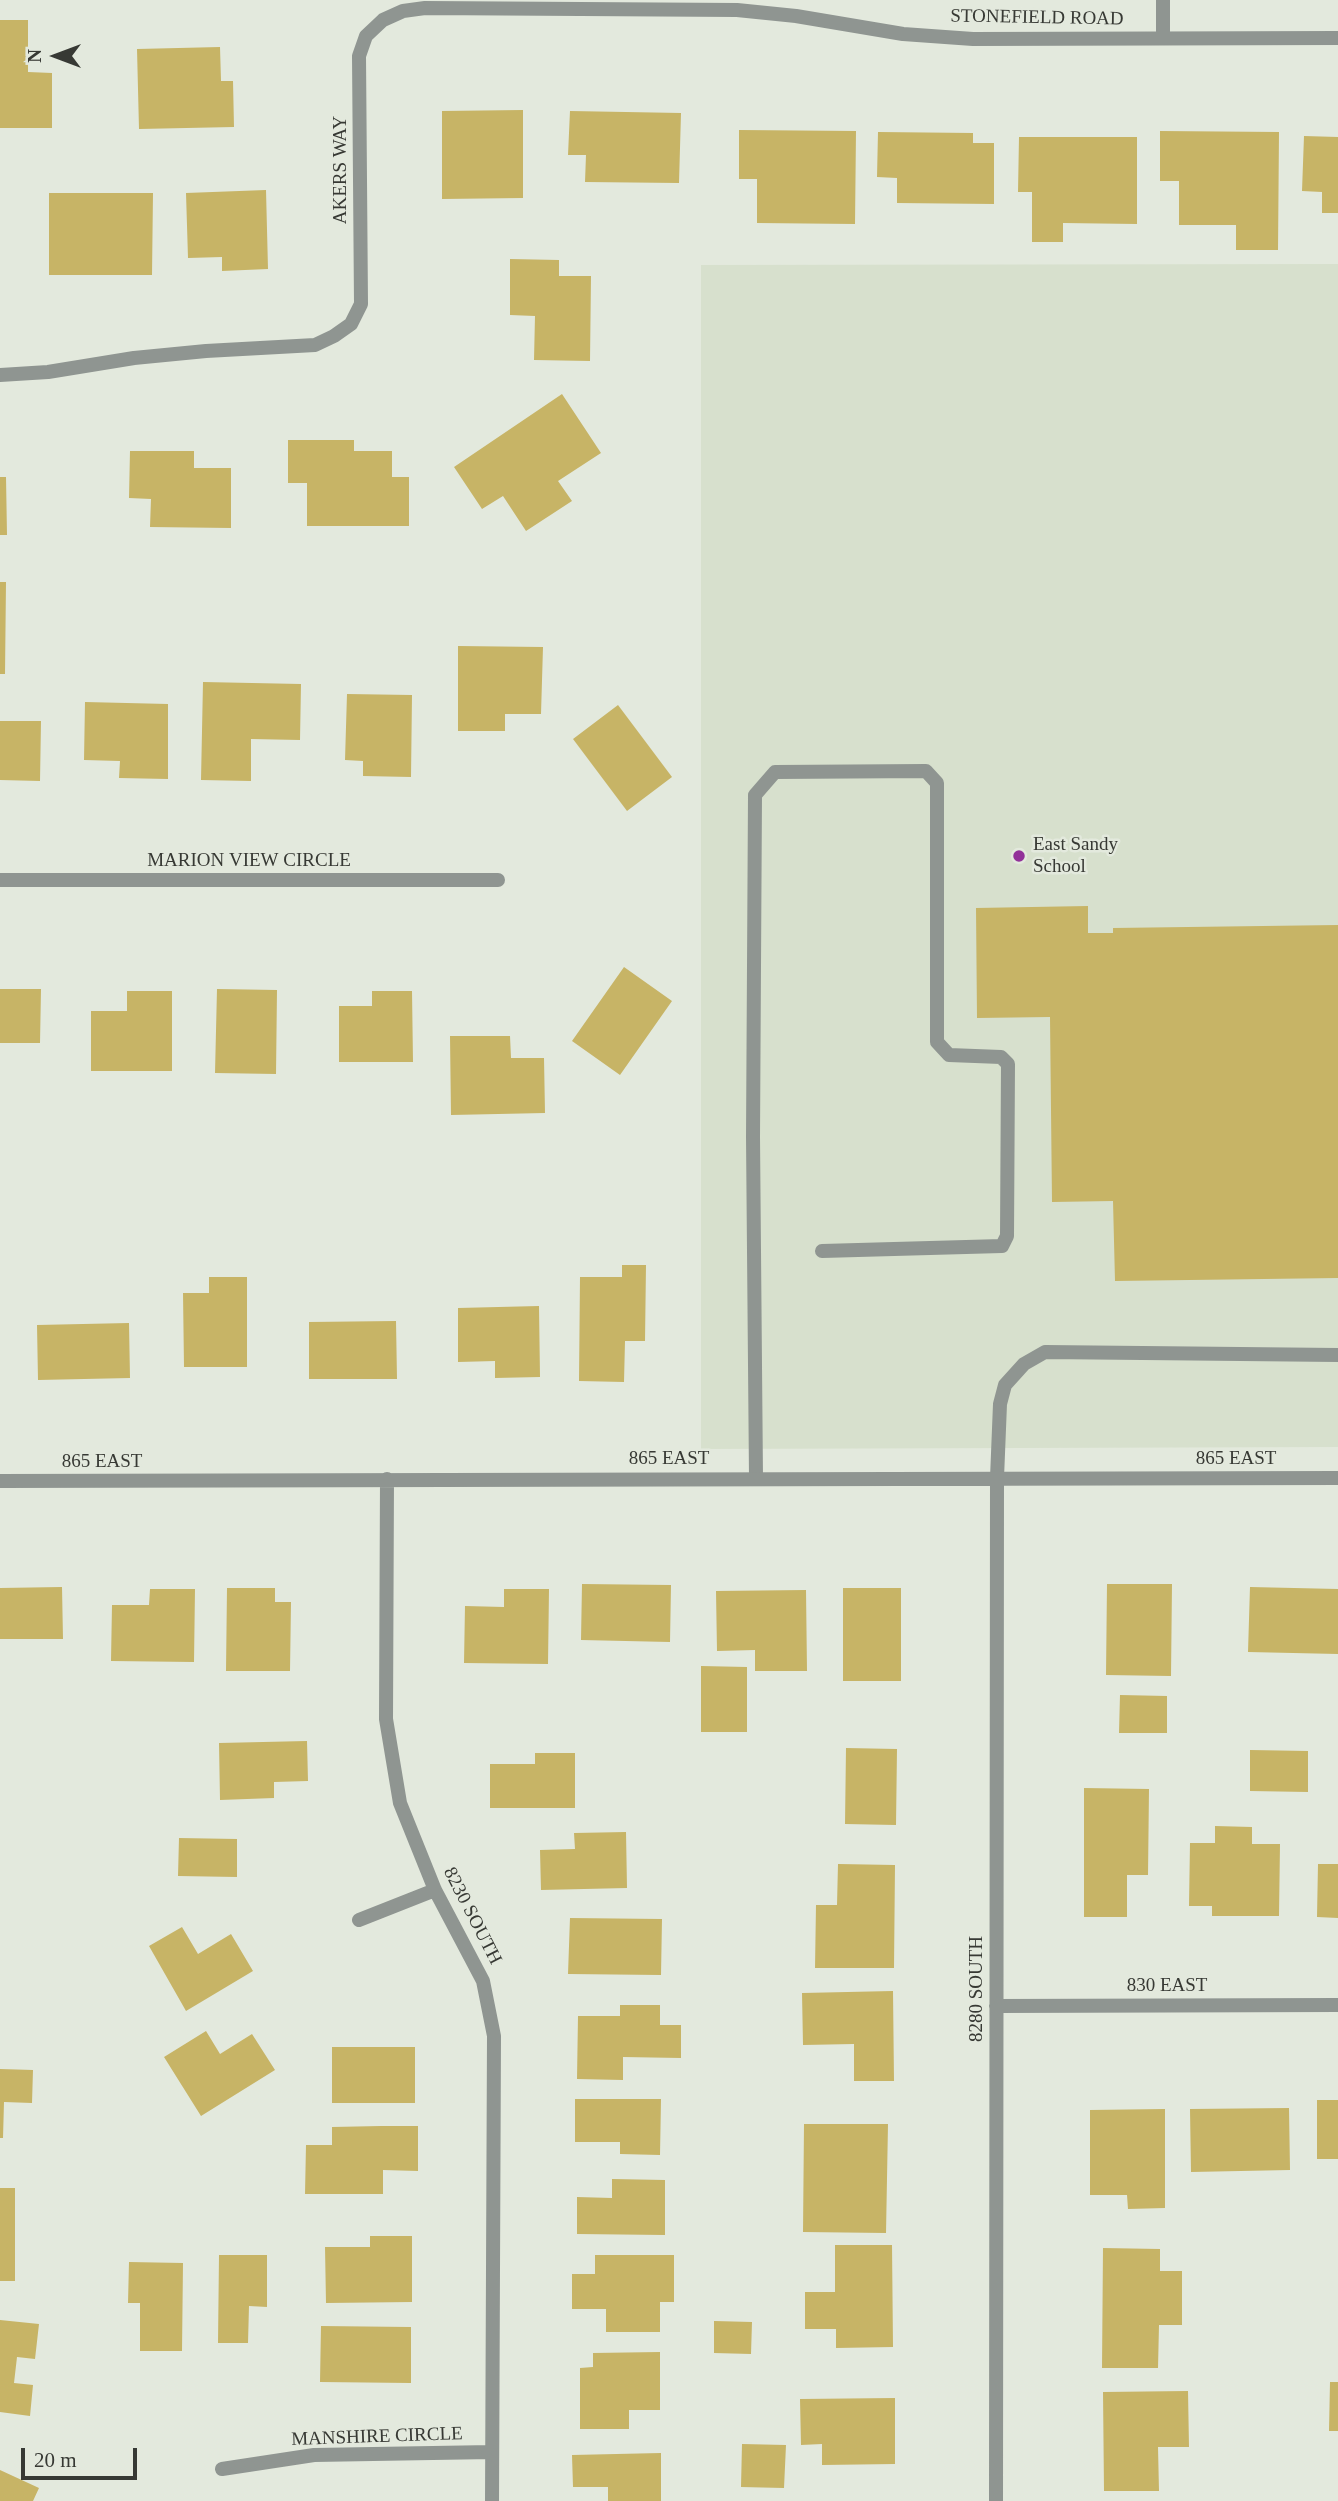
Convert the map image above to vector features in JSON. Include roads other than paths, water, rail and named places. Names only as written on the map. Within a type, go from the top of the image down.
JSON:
[{"type":"street","points":[[1163,0],[1163,38]]},
{"type":"street","name":"STONEFIELD ROAD","points":[[737,5],[903,34],[973,39],[1338,38]]},
{"type":"street","name":"AKERS WAY","points":[[0,375],[48,372],[134,358],[206,351],[315,345],[351,324],[361,303],[359,56],[366,36],[383,20],[403,11],[425,8],[737,5]]},
{"type":"street","points":[[756,1478],[753,1138],[755,795],[775,772],[926,771],[937,783],[937,1042],[949,1055],[1001,1057],[1008,1064],[1007,1236],[1002,1246],[822,1251]]},
{"type":"street","name":"MARION VIEW CIRCLE","points":[[0,880],[498,880]]},
{"type":"street","name":"8280 SOUTH","points":[[996,2501],[997,1478],[1000,1404],[1005,1385],[1024,1364],[1045,1352],[1338,1354]]},
{"type":"street","name":"865 EAST","points":[[0,1481],[1338,1478]]},
{"type":"street","name":"8230 SOUTH","points":[[387,1479],[386,1718],[400,1803],[435,1891],[484,1981],[494,2036],[492,2501]]},
{"type":"street","points":[[359,1920],[435,1891]]},
{"type":"street","name":"830 EAST","points":[[996,2006],[1338,2005]]},
{"type":"street","name":"MANSHIRE CIRCLE","points":[[222,2469],[314,2455],[492,2452]]},
{"type":"place","name":"East Sandy School","points":[[1019,856]]}]
